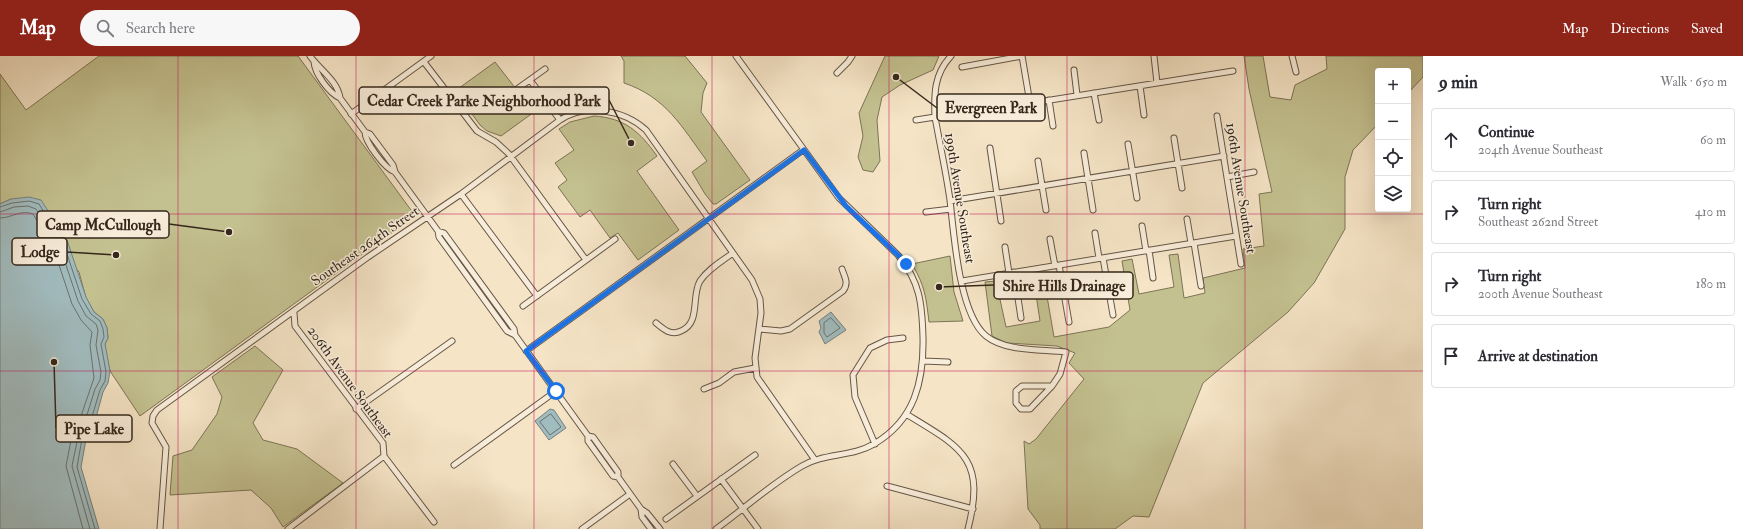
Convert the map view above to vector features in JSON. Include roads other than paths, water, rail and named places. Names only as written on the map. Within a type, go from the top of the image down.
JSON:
[{"type":"street","points":[[310,56],[314,62],[315,69],[334,95],[340,98],[352,114],[365,132],[365,138],[383,163],[389,170],[395,172],[428,216],[438,231],[440,237],[507,331],[515,335],[556,391],[588,436],[588,442],[613,476],[618,478],[641,509],[647,513],[660,529]]},
{"type":"street","points":[[352,114],[431,56]]},
{"type":"street","points":[[716,529],[792,472],[815,460],[860,450],[875,444],[892,430],[906,414],[915,398],[922,377],[924,361],[920,297],[909,269],[898,255],[842,202],[736,56]]},
{"type":"street","points":[[837,73],[852,56]]},
{"type":"street","name":"199th Avenue Southeast","points":[[951,56],[943,65],[936,80],[934,96],[935,117],[962,281],[970,313],[978,328],[988,337],[1008,346],[1066,352],[1060,374],[1052,386]]},
{"type":"street","points":[[962,67],[1022,56],[1030,103]]},
{"type":"street","points":[[1154,56],[1157,83]]},
{"type":"street","points":[[1292,56],[1296,72]]},
{"type":"street","points":[[424,62],[471,125],[481,134],[504,148],[511,156],[586,260]]},
{"type":"street","points":[[517,89],[545,69]]},
{"type":"street","points":[[1074,70],[1078,95]]},
{"type":"street","points":[[969,112],[1232,71]]},
{"type":"street","points":[[530,80],[560,120]]},
{"type":"street","points":[[1140,86],[1144,115]]},
{"type":"street","points":[[1094,93],[1099,120]]},
{"type":"street","points":[[1049,100],[1053,126]]},
{"type":"street","name":"Southeast 264th Street","points":[[160,529],[166,447],[154,428],[152,420],[157,410],[294,313],[368,257],[461,194],[560,120],[572,114],[587,111],[611,112],[632,120],[646,130],[734,253],[757,290],[761,313],[758,329],[755,368]]},
{"type":"street","name":"196th Avenue Southeast","points":[[1217,116],[1241,264]]},
{"type":"street","points":[[916,120],[935,117]]},
{"type":"street","points":[[1174,138],[1182,188]]},
{"type":"street","points":[[1128,144],[1136,198]]},
{"type":"street","points":[[990,148],[1001,221]]},
{"type":"street","points":[[526,351],[804,150]]},
{"type":"street","points":[[1084,153],[1093,210]]},
{"type":"street","points":[[950,201],[1224,156]]},
{"type":"street","points":[[1038,161],[1046,210]]},
{"type":"street","points":[[1227,177],[1254,172]]},
{"type":"street","points":[[461,194],[537,296]]},
{"type":"street","points":[[926,212],[950,209]]},
{"type":"street","points":[[1187,219],[1201,286]]},
{"type":"street","points":[[1142,226],[1153,278]]},
{"type":"street","points":[[1095,233],[1113,315]]},
{"type":"street","points":[[962,281],[1236,236]]},
{"type":"street","points":[[1050,238],[1069,322]]},
{"type":"street","points":[[523,306],[615,240]]},
{"type":"street","points":[[1005,247],[1021,318]]},
{"type":"street","points":[[656,323],[670,333],[679,332],[688,326],[693,316],[699,283],[710,270],[734,253]]},
{"type":"street","points":[[758,329],[781,331],[794,327],[844,291],[847,286],[847,281],[842,269]]},
{"type":"street","name":"206th Avenue Southeast","points":[[294,313],[295,326],[383,443],[384,456],[434,522]]},
{"type":"street","points":[[875,444],[855,397],[853,375],[870,348],[886,340],[903,338]]},
{"type":"street","points":[[356,409],[452,341]]},
{"type":"street","points":[[924,361],[948,362]]},
{"type":"street","points":[[704,389],[718,383],[734,372],[755,368],[757,377],[761,384],[815,460]]},
{"type":"street","points":[[1022,386],[1052,386],[1030,409],[1024,410],[1016,403],[1016,391],[1022,386]]},
{"type":"street","points":[[454,465],[556,391]]},
{"type":"street","points":[[906,414],[945,437],[962,453],[969,464],[974,478],[975,496],[968,529]]},
{"type":"street","points":[[666,519],[755,455]]},
{"type":"street","points":[[288,529],[384,456]]},
{"type":"street","points":[[673,464],[697,496]]},
{"type":"street","points":[[722,479],[758,529]]},
{"type":"street","points":[[887,486],[973,509]]},
{"type":"street","points":[[582,529],[630,494]]},
{"type":"street","points":[[641,509],[642,517],[651,529]]},
{"type":"water","points":[[29,197],[41,200],[67,240],[86,297],[94,312],[103,319],[107,328],[108,338],[105,344],[110,371],[108,383],[103,392],[95,421],[87,434],[81,467],[99,529],[0,529],[0,204],[11,199]]},
{"type":"water","points":[[831,312],[846,330],[825,344],[819,332],[821,328],[819,321]]},
{"type":"water","points":[[550,409],[554,410],[566,428],[549,440],[535,421]]},
{"type":"place","name":"Evergreen Park","points":[[896,77]]},
{"type":"place","name":"Cedar Creek Parke Neighborhood Park","points":[[631,143]]},
{"type":"place","name":"Camp McCullough","points":[[229,232]]},
{"type":"place","name":"Lodge","points":[[116,255]]},
{"type":"place","name":"Shire Hills Drainage","points":[[939,287]]},
{"type":"place","name":"Pipe Lake","points":[[54,362]]}]
